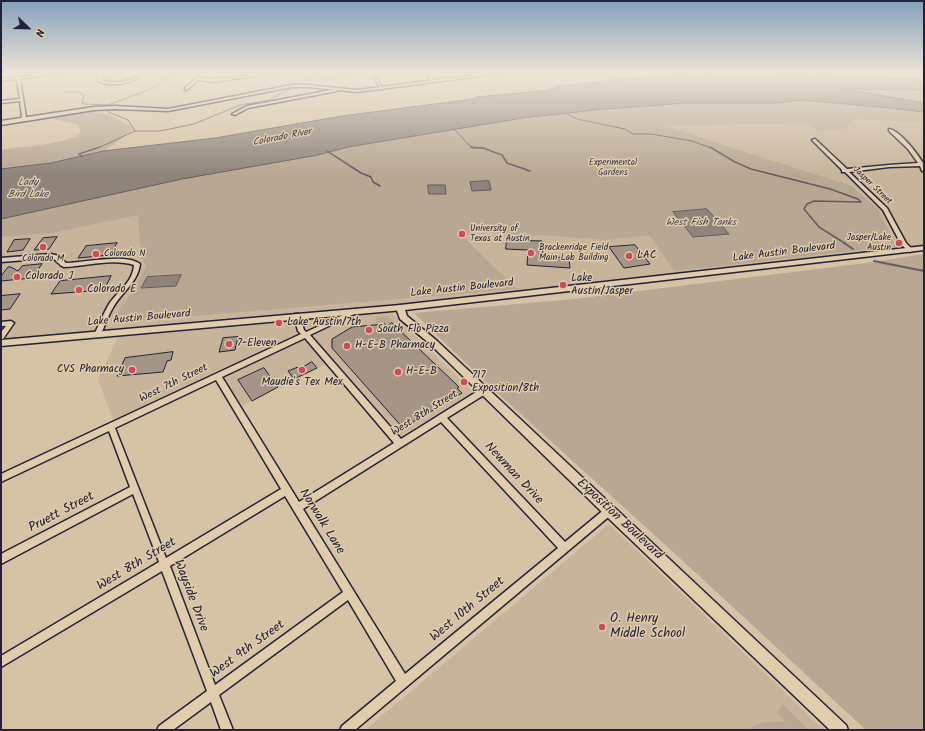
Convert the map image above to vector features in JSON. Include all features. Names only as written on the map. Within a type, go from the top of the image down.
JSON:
[{"type":"main road","name":"Lake Austin Boulevard","points":[[1,343],[400,308]]},
{"type":"street","points":[[22,107],[24,117],[22,120]]},
{"type":"street","points":[[1,123],[98,108],[148,111],[168,110],[183,107]]},
{"type":"street","points":[[234,114],[251,107]]},
{"type":"street","points":[[890,130],[902,140],[923,165],[924,170]]},
{"type":"street","name":"Jasper Street","points":[[814,140],[844,171],[885,209],[904,244],[910,250]]},
{"type":"street","points":[[844,171],[889,166],[923,165]]},
{"type":"street","name":"Lake Austin Boulevard","points":[[400,308],[924,248]]},
{"type":"street","points":[[1,260],[51,256],[57,257],[64,265],[123,260],[131,261],[137,264],[137,269],[127,286],[111,306],[97,334]]},
{"type":"street","name":"Exposition Boulevard","points":[[400,308],[403,317],[433,342],[841,730]]},
{"type":"street","name":"West 7th Street","points":[[1,478],[357,311]]},
{"type":"street","points":[[297,316],[301,331],[306,334],[400,444]]},
{"type":"street","points":[[1,324],[11,323],[1,337]]},
{"type":"street","name":"Norwalk Lane","points":[[217,376],[403,682]]},
{"type":"street","name":"West 8th Street","points":[[297,508],[484,391]]},
{"type":"street","name":"Newman Drive","points":[[442,417],[564,548]]},
{"type":"street","name":"Wayside Drive","points":[[111,427],[227,730]]},
{"type":"street","name":"Pruett Street","points":[[1,559],[135,489]]},
{"type":"street","name":"West 8th Street","points":[[1,662],[286,491]]},
{"type":"street","name":"West 10th Street","points":[[346,730],[609,511]]},
{"type":"street","name":"West 9th Street","points":[[163,730],[349,593]]},
{"type":"shaded area","name":"University of Texas at Austin","points":[[604,109],[924,112],[924,248],[539,293],[1,343],[1,219],[182,179],[348,147],[481,124]]},
{"type":"shaded area","points":[[389,313],[393,314],[473,392],[401,436],[335,360],[242,406],[219,370],[113,420],[98,379],[118,337]]},
{"type":"shaded area","name":"O. Henry Middle School","points":[[609,524],[824,730],[365,730]]},
{"type":"green space","name":"University of Texas at Austin","points":[[630,107],[879,107],[924,112],[924,122],[854,119],[846,129],[819,131],[806,123],[666,126],[851,186],[878,209],[896,246],[675,271],[649,235],[607,240],[541,235],[521,237],[481,230],[462,236],[517,289],[110,323],[132,292],[146,267],[141,255],[138,215],[52,233],[1,237],[1,219],[182,179],[318,155],[348,147],[481,124]]},
{"type":"green space","points":[[83,111],[109,115],[129,125],[132,129],[119,141],[103,151],[51,163],[1,169],[1,150],[56,142],[76,136],[81,132],[77,124],[52,119],[51,116]]},
{"type":"green space","points":[[924,254],[924,730],[866,730],[671,550],[492,388],[414,313],[574,299],[874,262]]},
{"type":"green space","points":[[388,316],[403,331],[401,332],[392,323],[387,326],[385,324],[376,325],[376,317]]},
{"type":"green space","points":[[783,704],[809,730],[748,730],[766,722],[786,723],[777,713]]},
{"type":"water","name":"Lady Bird Lake","points":[[410,107],[630,107],[523,118],[348,147],[318,155],[182,179],[1,219],[1,169],[51,163],[103,151],[215,138],[342,116]]},
{"type":"water","name":"Lady Bird Lake","points":[[879,107],[924,107],[924,112]]},
{"type":"water","points":[[489,181],[491,190],[472,191],[470,182]]},
{"type":"water","points":[[428,185],[445,185],[446,194],[429,194]]},
{"type":"water","name":"West Fish Tanks","points":[[707,209],[729,234],[693,237],[673,212]]},
{"type":"water","points":[[181,275],[176,286],[141,288],[147,277]]},
{"type":"building","points":[[57,237],[49,249],[34,250],[43,238]]},
{"type":"building","points":[[30,239],[23,250],[7,252],[14,240]]},
{"type":"building","name":"Brackenridge Field Main Lab Building","points":[[507,240],[542,241],[543,256],[569,258],[570,268],[527,265],[528,250],[506,249]]},
{"type":"building","points":[[117,243],[110,255],[78,258],[86,246]]},
{"type":"building","name":"LAC","points":[[635,245],[650,264],[624,268],[609,247]]},
{"type":"building","points":[[42,264],[32,278],[1,281],[1,276],[8,267],[18,271],[22,266]]},
{"type":"building","points":[[111,276],[104,290],[51,294],[60,281]]},
{"type":"building","points":[[20,294],[10,309],[1,310],[1,296]]},
{"type":"building","name":"H-E-B","points":[[392,323],[459,387],[457,388],[462,393],[403,428],[332,348],[332,339],[352,327],[385,324],[387,326]]},
{"type":"building","name":"7-Eleven","points":[[238,337],[235,350],[219,352],[223,338]]},
{"type":"building","name":"CVS Pharmacy","points":[[173,352],[171,360],[167,361],[163,372],[117,376],[125,358]]},
{"type":"building","name":"Maudie's Tex Mex","points":[[312,362],[317,368],[294,379],[288,371],[298,367],[299,369]]},
{"type":"building","points":[[264,368],[278,387],[252,401],[238,380]]},
{"type":"waterway","points":[[135,131],[160,131],[194,124],[235,107]]},
{"type":"waterway","points":[[108,110],[108,112],[128,120],[135,131]]},
{"type":"waterway","points":[[565,113],[577,119],[625,129],[633,134],[651,134],[692,141],[711,148]]},
{"type":"waterway","points":[[453,128],[471,147]]},
{"type":"waterway","points":[[98,148],[135,131]]},
{"type":"waterway","points":[[82,157],[79,154],[100,147]]},
{"type":"waterway","points":[[471,147],[483,148]]},
{"type":"waterway","points":[[471,147],[483,148]]},
{"type":"waterway","points":[[710,147],[735,162],[751,169],[830,189],[858,199],[861,202],[814,201],[807,204],[804,209],[819,227],[846,244]]},
{"type":"waterway","points":[[483,148],[502,155],[507,163],[530,171]]},
{"type":"waterway","points":[[327,151],[361,173],[371,177],[373,182],[380,186]]},
{"type":"waterway","points":[[844,243],[853,249]]},
{"type":"waterway","points":[[874,261],[924,271]]},
{"type":"place","name":"University of Texas at Austin","points":[[462,234]]},
{"type":"place","name":"Jasper/Lake Austin","points":[[899,243]]},
{"type":"place","name":"Colorado M","points":[[43,247]]},
{"type":"place","name":"Brackenridge Field Main Lab Building","points":[[531,253]]},
{"type":"place","name":"Colorado N","points":[[96,254]]},
{"type":"place","name":"LAC","points":[[629,256]]},
{"type":"place","name":"Colorado J","points":[[17,277]]},
{"type":"place","name":"Lake Austin/Jasper","points":[[563,285]]},
{"type":"place","name":"Colorado E","points":[[79,290]]},
{"type":"place","name":"Lake Austin/7th","points":[[279,323]]},
{"type":"place","name":"South Flo Pizza","points":[[369,330]]},
{"type":"place","name":"7-Eleven","points":[[229,344]]},
{"type":"place","name":"H-E-B Pharmacy","points":[[347,346]]},
{"type":"place","name":"CVS Pharmacy","points":[[132,370]]},
{"type":"place","name":"Maudie's Tex Mex","points":[[302,370]]},
{"type":"place","name":"H-E-B","points":[[398,372]]},
{"type":"place","name":"717 Exposition/8th","points":[[464,382]]},
{"type":"place","name":"O. Henry Middle School","points":[[602,627]]},
{"type":"water label","name":"Colorado River","points":[[282,138]]},
{"type":"park label","name":"Experimental Gardens","points":[[613,168]]}]
